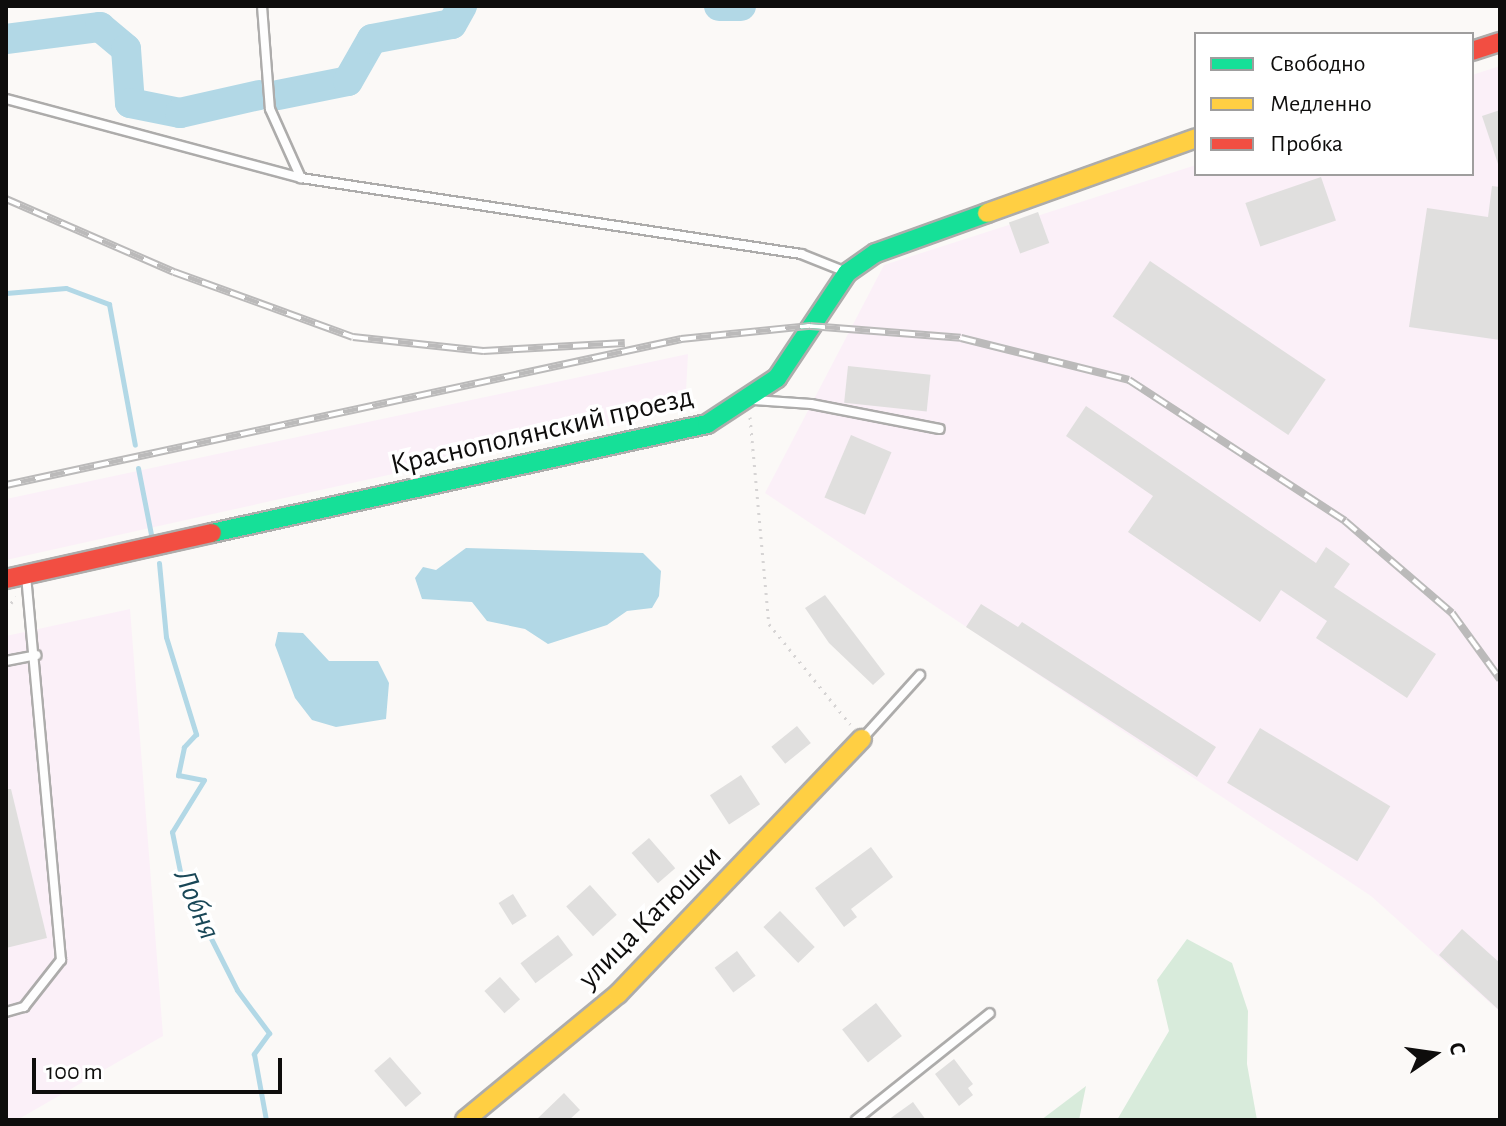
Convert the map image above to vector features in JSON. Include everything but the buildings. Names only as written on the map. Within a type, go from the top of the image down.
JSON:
[{"type":"main road","points":[[1474,50],[1500,42]]},
{"type":"main road","name":"Краснополянский проезд","points":[[6,579],[707,424],[750,400],[799,351],[847,273],[906,239],[1194,139]]},
{"type":"main road","name":"улица Катюшки","points":[[465,1120],[618,994],[862,739]]},
{"type":"lane","points":[[262,6],[270,109],[301,178]]},
{"type":"lane","points":[[6,99],[301,178],[801,254],[847,273]]},
{"type":"lane","points":[[750,400],[811,404],[940,429]]},
{"type":"lane","points":[[6,1012],[24,1007],[61,960],[36,655],[26,575]]},
{"type":"lane","points":[[6,661],[36,655]]},
{"type":"lane","points":[[862,739],[920,675]]},
{"type":"lane","points":[[856,1120],[990,1013]]},
{"type":"path","points":[[750,400],[769,624],[862,739]]},
{"type":"shaded area","points":[[1500,66],[1500,1012],[1371,896],[765,493],[884,265],[1194,166],[1194,176],[1474,176],[1474,74]]},
{"type":"shaded area","points":[[688,354],[685,409],[6,560],[6,499]]},
{"type":"shaded area","points":[[130,609],[163,1036],[17,1120],[6,1120],[6,636]]},
{"type":"green space","points":[[1187,939],[1232,963],[1248,1011],[1247,1064],[1257,1120],[1117,1120],[1169,1031],[1157,980]]},
{"type":"green space","points":[[1086,1086],[1079,1120],[1041,1120]]},
{"type":"water","points":[[466,548],[643,553],[661,571],[659,596],[652,608],[627,611],[607,625],[548,644],[525,629],[487,621],[472,602],[422,599],[415,578],[423,567],[436,570]]},
{"type":"water","points":[[278,632],[303,633],[329,661],[378,661],[389,683],[386,719],[336,727],[312,720],[295,698],[275,645]]},
{"type":"waterway","points":[[278,95],[348,81],[372,39],[452,24],[462,6]]},
{"type":"waterway","points":[[719,6],[741,6]]},
{"type":"waterway","points":[[6,39],[100,27],[126,49],[130,103],[180,113],[259,95]]},
{"type":"waterway","name":"Лобня","points":[[6,293],[66,288],[109,304],[135,445]]},
{"type":"waterway","name":"Лобня","points":[[138,468],[151,534]]},
{"type":"waterway","name":"Лобня","points":[[159,563],[166,637],[196,734],[184,747],[178,775],[204,780],[172,832],[182,881],[237,990],[269,1033],[254,1054],[266,1120]]},
{"type":"railway","points":[[6,199],[174,272],[353,337],[483,351],[625,343]]},
{"type":"railway","points":[[6,485],[681,339],[810,326],[961,338],[1129,380],[1345,521],[1452,613],[1500,679]]},
{"type":"traffic: fast","points":[[212,533],[707,424],[777,378],[847,273],[876,253],[987,213]]},
{"type":"traffic: slow","points":[[987,213],[1194,139]]},
{"type":"traffic: slow","points":[[465,1120],[618,994],[862,739]]},
{"type":"traffic: jam","points":[[1474,50],[1500,42]]},
{"type":"traffic: jam","points":[[6,579],[212,533]]}]
